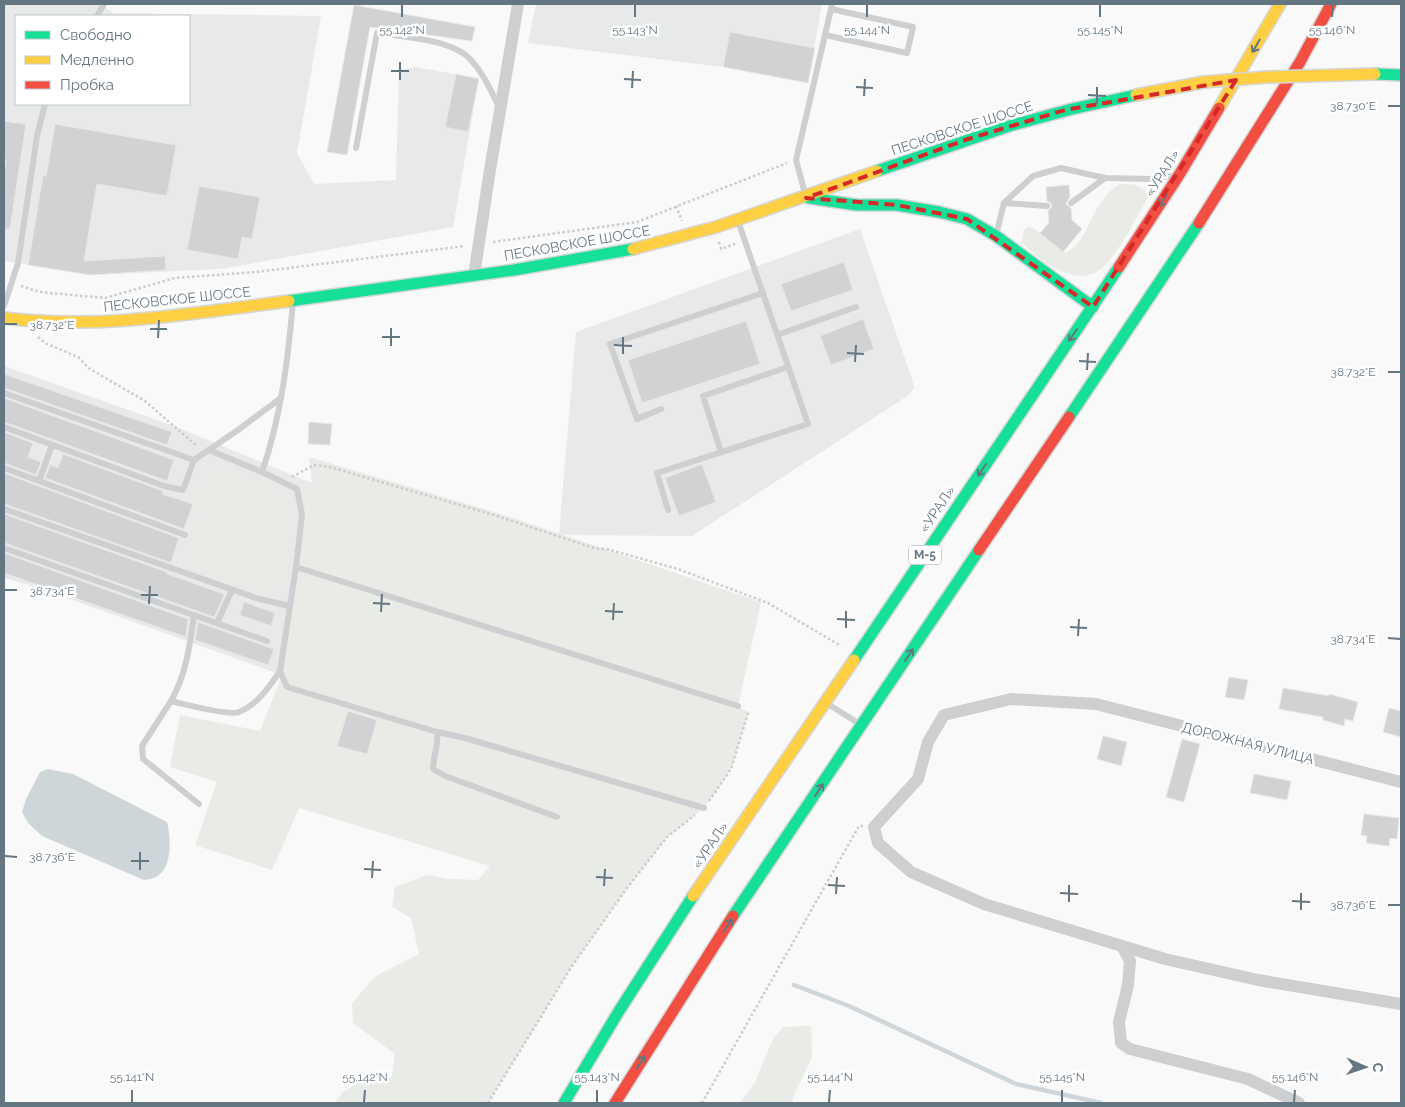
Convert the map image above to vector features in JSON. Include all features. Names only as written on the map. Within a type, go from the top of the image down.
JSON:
[{"type":"main road","name":"«УРАЛ»","points":[[564,1103],[619,1011],[677,920],[1093,307],[1179,174],[1280,4]]},
{"type":"main road","points":[[615,1103],[715,943],[1207,211],[1300,62],[1331,4]]},
{"type":"main road","name":"ПЕСКОВСКОЕ ШОССЕ","points":[[4,318],[52,324],[106,322],[294,301],[622,253],[697,233],[806,198],[968,139],[1065,110],[1204,82],[1268,77],[1401,75]]},
{"type":"main road","points":[[851,182],[849,190],[857,205]]},
{"type":"main road","points":[[806,198],[857,205],[897,205],[967,219],[996,236],[1093,307]]},
{"type":"street","points":[[474,276],[518,4]]},
{"type":"street","name":"ДОРОЖНАЯ УЛИЦА","points":[[874,827],[918,779],[928,742],[944,715],[1011,699],[1096,704],[1401,782]]},
{"type":"street","points":[[874,827],[878,844],[911,872],[984,904],[1165,959],[1258,980],[1401,1004]]},
{"type":"street","points":[[1122,946],[1130,961],[1128,985],[1119,1022],[1121,1043],[1130,1049],[1248,1079],[1300,1103]]},
{"type":"lane","points":[[98,15],[104,4]]},
{"type":"lane","points":[[806,198],[796,160],[831,6],[913,27],[907,53],[825,35]]},
{"type":"lane","points":[[356,148],[377,33],[453,47],[470,59],[483,76],[500,110]]},
{"type":"lane","points":[[4,306],[18,263],[36,136],[46,105]]},
{"type":"lane","points":[[996,236],[1004,202],[1033,176],[1061,168],[1105,178],[1153,179],[1179,174]]},
{"type":"lane","points":[[1071,203],[1105,178]]},
{"type":"lane","points":[[1004,202],[1047,206]]},
{"type":"lane","points":[[668,510],[657,473],[808,424],[738,219]]},
{"type":"lane","points":[[661,409],[637,419],[610,344],[763,293]]},
{"type":"lane","points":[[262,472],[273,442],[288,360],[294,301]]},
{"type":"lane","points":[[777,335],[856,307]]},
{"type":"lane","points":[[721,452],[703,396],[788,367]]},
{"type":"lane","points":[[4,393],[194,460]]},
{"type":"lane","points":[[4,427],[164,486],[183,490],[194,460],[281,398]]},
{"type":"lane","points":[[39,481],[52,445]]},
{"type":"lane","points":[[171,702],[238,713],[252,704],[271,684],[280,671],[296,567],[302,516],[297,490],[262,472],[209,450]]},
{"type":"lane","points":[[4,468],[185,535]]},
{"type":"lane","points":[[4,509],[232,590],[289,606]]},
{"type":"lane","points":[[4,548],[267,641]]},
{"type":"lane","points":[[296,567],[738,706]]},
{"type":"lane","points":[[217,623],[232,590]]},
{"type":"lane","points":[[194,615],[186,663],[176,692],[142,746],[143,759],[199,804]]},
{"type":"lane","points":[[280,671],[287,687],[704,808]]},
{"type":"lane","points":[[825,702],[862,726]]},
{"type":"lane","points":[[437,732],[438,742],[433,758],[433,769],[445,776],[557,817]]},
{"type":"path","points":[[12,283],[40,292],[105,298],[175,278],[256,272],[637,222],[796,160]]},
{"type":"path","points":[[18,321],[45,343],[78,357],[90,369],[145,401],[199,447],[209,450]]},
{"type":"path","points":[[282,482],[314,465],[330,467],[485,512],[594,548],[607,549],[678,570],[768,603],[845,649]]},
{"type":"path","points":[[488,1103],[572,966],[627,888],[667,837],[704,808],[731,769],[748,714],[738,706]]},
{"type":"path","points":[[702,1103],[859,826],[874,827]]},
{"type":"highlighted area","points":[[1236,80],[1093,307],[967,219],[897,205],[806,198],[968,139],[1065,110]]},
{"type":"shaded area","points":[[4,4],[99,4],[114,13],[321,16],[297,153],[314,184],[396,180],[399,70],[415,67],[479,78],[453,227],[221,269],[91,275],[4,261]]},
{"type":"shaded area","points":[[536,4],[822,4],[808,83],[723,67],[528,43]]},
{"type":"shaded area","points":[[1119,184],[1136,185],[1149,196],[1118,249],[1105,265],[1095,273],[1084,276],[1061,272],[1039,258],[1022,242],[1024,229],[1030,227],[1065,253],[1071,250],[1081,239],[1102,201]]},
{"type":"shaded area","points":[[860,229],[912,379],[914,388],[909,395],[692,536],[559,535],[576,332]]},
{"type":"shaded area","points":[[4,366],[174,426],[312,483],[289,606],[282,675],[39,588],[4,578]]},
{"type":"shaded area","points":[[309,457],[501,514],[761,602],[738,706],[748,713],[731,769],[704,808],[667,837],[627,888],[572,966],[488,1103],[335,1103],[343,1092],[374,1073],[392,1077],[395,1054],[353,1023],[352,1003],[376,976],[419,954],[411,918],[392,907],[395,887],[427,875],[448,879],[478,880],[490,866],[299,808],[272,870],[195,845],[217,782],[170,767],[180,715],[260,731],[282,675],[289,606],[312,483]]},
{"type":"shaded area","points":[[212,470],[232,472],[258,479],[285,496],[285,540],[281,583],[259,592],[230,583],[198,569],[188,552],[195,538],[201,515],[196,500],[199,486]]},
{"type":"shaded area","points":[[48,769],[73,774],[167,822],[170,844],[168,860],[162,873],[155,878],[144,880],[42,836],[28,823],[22,812],[26,799],[40,772]]},
{"type":"shaded area","points":[[811,1026],[812,1057],[793,1097],[793,1103],[740,1103],[755,1082],[773,1039],[783,1027]]},
{"type":"building","points":[[354,5],[475,27],[472,41],[370,27],[347,155],[327,152]]},
{"type":"building","points":[[730,32],[815,48],[808,83],[723,67]]},
{"type":"building","points":[[456,74],[479,79],[468,132],[445,127]]},
{"type":"building","points":[[4,121],[26,124],[10,229],[4,229],[4,174],[6,160],[4,160]]},
{"type":"building","points":[[55,124],[176,145],[167,196],[97,184],[84,261],[165,256],[166,270],[90,275],[28,265],[43,175],[46,176]]},
{"type":"building","points":[[1069,185],[1070,197],[1066,204],[1071,208],[1072,220],[1082,229],[1063,252],[1040,233],[1049,223],[1048,211],[1052,207],[1051,203],[1047,201],[1046,187]]},
{"type":"building","points":[[199,186],[260,197],[252,239],[242,237],[238,259],[187,250]]},
{"type":"building","points":[[844,262],[853,290],[791,311],[781,284]]},
{"type":"building","points":[[863,319],[874,349],[831,365],[820,336]]},
{"type":"building","points":[[746,321],[760,364],[642,403],[628,360]]},
{"type":"building","points":[[4,374],[172,432],[167,445],[4,388]]},
{"type":"building","points":[[4,398],[174,460],[167,481],[4,422]]},
{"type":"building","points":[[309,422],[332,424],[330,445],[308,444]]},
{"type":"building","points":[[4,432],[33,443],[28,457],[41,462],[36,475],[4,463]]},
{"type":"building","points":[[63,454],[163,491],[162,494],[193,504],[184,529],[45,478],[50,465],[58,468]]},
{"type":"building","points":[[702,464],[716,502],[679,516],[665,478]]},
{"type":"building","points":[[4,473],[179,538],[171,563],[4,504]]},
{"type":"building","points":[[4,514],[224,594],[221,603],[214,617],[4,543]]},
{"type":"building","points":[[4,553],[188,619],[186,637],[4,573]]},
{"type":"building","points":[[244,602],[275,613],[271,626],[240,615]]},
{"type":"building","points":[[198,622],[274,649],[268,665],[195,640]]},
{"type":"building","points":[[1229,677],[1248,680],[1244,700],[1225,697]]},
{"type":"building","points":[[1283,688],[1329,696],[1329,694],[1358,702],[1353,721],[1345,719],[1344,726],[1323,720],[1323,717],[1279,709]]},
{"type":"building","points":[[1389,708],[1401,711],[1401,737],[1383,732]]},
{"type":"building","points":[[348,711],[377,720],[367,754],[337,746]]},
{"type":"building","points":[[1103,736],[1127,742],[1121,766],[1097,759]]},
{"type":"building","points":[[1182,739],[1200,744],[1184,802],[1166,797]]},
{"type":"building","points":[[1254,774],[1291,781],[1287,800],[1250,793]]},
{"type":"building","points":[[1364,814],[1399,818],[1397,839],[1390,838],[1389,846],[1366,843],[1367,836],[1361,835]]},
{"type":"waterway","points":[[794,985],[849,1006],[1016,1084],[1101,1103]]},
{"type":"traffic: fast","points":[[1375,74],[1401,75]]},
{"type":"traffic: fast","points":[[877,171],[1009,126],[1072,109],[1136,95]]},
{"type":"traffic: fast","points":[[809,198],[857,205],[897,205],[967,219],[996,236],[1093,307]]},
{"type":"traffic: fast","points":[[1069,417],[1199,223]]},
{"type":"traffic: fast","points":[[289,301],[514,270],[633,249]]},
{"type":"traffic: fast","points":[[854,660],[1119,267]]},
{"type":"traffic: fast","points":[[733,916],[979,550]]},
{"type":"traffic: fast","points":[[564,1103],[619,1011],[693,896]]},
{"type":"traffic: slow","points":[[1219,108],[1280,4]]},
{"type":"traffic: slow","points":[[1136,95],[1204,82],[1268,77],[1375,74]]},
{"type":"traffic: slow","points":[[633,249],[716,227],[877,171]]},
{"type":"traffic: slow","points":[[4,318],[75,322],[111,321],[182,315],[289,301]]},
{"type":"traffic: slow","points":[[693,896],[854,660]]},
{"type":"traffic: jam","points":[[1199,223],[1300,62],[1331,4]]},
{"type":"traffic: jam","points":[[1119,267],[1179,175],[1219,108]]},
{"type":"traffic: jam","points":[[979,550],[1069,417]]},
{"type":"traffic: jam","points":[[615,1103],[733,916]]}]
